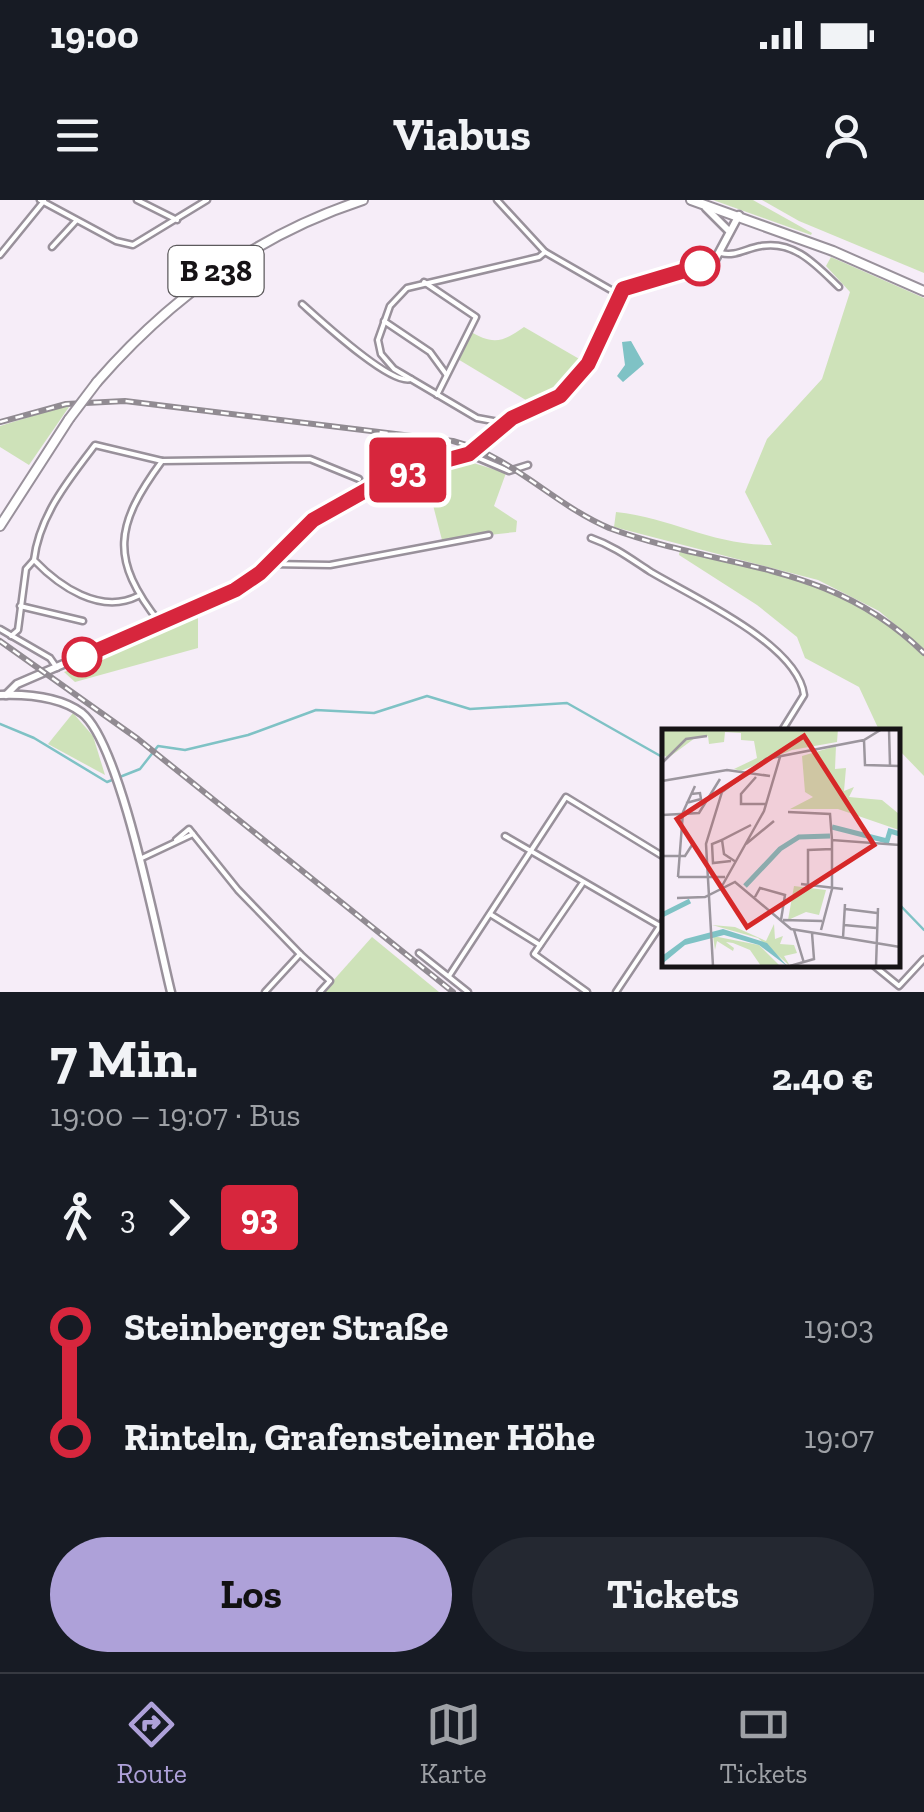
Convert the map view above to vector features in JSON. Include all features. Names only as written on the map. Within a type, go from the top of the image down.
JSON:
[{"type":"main road","name":"B 238","points":[[0,526],[97,382],[162,314],[217,271],[277,235],[363,200]]},
{"type":"main road","points":[[694,201],[736,214],[924,290]]},
{"type":"street","points":[[137,200],[177,220]]},
{"type":"street","points":[[0,256],[42,201],[116,242],[133,245],[207,200]]},
{"type":"street","points":[[496,200],[545,252],[618,294]]},
{"type":"street","points":[[694,201],[728,230]]},
{"type":"street","points":[[726,241],[736,214]]},
{"type":"street","points":[[721,253],[736,214]]},
{"type":"street","points":[[52,246],[76,220]]},
{"type":"street","points":[[3,695],[25,680],[235,590],[270,564],[313,520],[384,479],[469,454],[504,424],[549,402],[579,378],[618,294],[640,281],[708,263],[721,253],[762,246],[790,248],[809,258],[840,287]]},
{"type":"street","points":[[504,424],[477,418],[394,369],[382,354],[378,340],[398,296],[424,282],[539,258],[545,252]]},
{"type":"street","points":[[424,282],[476,318],[437,395]]},
{"type":"street","points":[[302,304],[379,367],[398,380],[411,379]]},
{"type":"street","points":[[384,322],[430,352],[446,374]]},
{"type":"street","points":[[11,636],[18,630],[26,569],[34,560],[46,518],[96,446],[107,444],[162,461],[310,459],[359,479]]},
{"type":"street","points":[[469,454],[509,471],[528,465]]},
{"type":"street","points":[[160,622],[138,596],[127,571],[123,537],[132,506],[162,461]]},
{"type":"street","points":[[270,564],[346,562],[489,535]]},
{"type":"street","points":[[591,538],[734,618],[777,654],[799,680],[804,695],[783,729]]},
{"type":"street","points":[[34,560],[71,592],[108,601],[138,596]]},
{"type":"street","points":[[20,606],[83,620]]},
{"type":"street","points":[[0,629],[50,658],[57,668]]},
{"type":"street","points":[[23,695],[37,676]]},
{"type":"street","points":[[37,676],[36,686],[43,696]]},
{"type":"street","points":[[23,695],[25,680]]},
{"type":"street","points":[[3,695],[43,696],[80,712],[94,726],[115,780],[171,992]]},
{"type":"street","points":[[449,976],[566,798],[662,855]]},
{"type":"street","points":[[138,860],[193,834],[238,890],[330,980],[320,992]]},
{"type":"street","points":[[505,836],[660,926]]},
{"type":"street","points":[[582,883],[534,954],[587,992]]},
{"type":"street","points":[[490,914],[540,945]]},
{"type":"street","points":[[616,992],[662,923]]},
{"type":"street","points":[[419,953],[468,992]]},
{"type":"street","points":[[265,992],[300,954]]},
{"type":"street","points":[[876,967],[899,986],[924,958]]},
{"type":"green space","points":[[713,200],[753,200],[812,233],[811,235]]},
{"type":"green space","points":[[762,200],[924,200],[924,273],[799,221]]},
{"type":"green space","points":[[831,257],[924,298],[924,649],[879,611],[818,580],[614,527],[616,512],[729,541],[772,545],[745,492],[767,439],[822,379],[850,292],[826,266]]},
{"type":"green space","points":[[524,327],[588,364],[567,386],[534,405],[456,358],[468,330],[497,340]]},
{"type":"green space","points":[[71,404],[29,465],[0,447],[0,426]]},
{"type":"green space","points":[[467,461],[506,473],[494,506],[517,521],[516,532],[442,540],[425,474]]},
{"type":"green space","points":[[680,549],[811,584],[869,612],[924,655],[924,776],[899,750],[899,729],[879,729],[859,687],[805,658],[797,637],[757,605],[679,555]]},
{"type":"green space","points":[[198,615],[198,648],[75,682],[64,672]]},
{"type":"green space","points":[[73,713],[93,736],[105,775],[48,744]]},
{"type":"green space","points":[[372,937],[439,992],[323,992]]},
{"type":"water","points":[[631,341],[644,364],[623,382],[617,376],[625,365],[622,342]]},
{"type":"waterway","points":[[0,724],[34,738],[107,782],[140,769],[158,746],[185,750],[248,735],[316,710],[374,713],[427,696],[470,709],[567,703],[662,757]]},
{"type":"waterway","points":[[899,904],[924,930]]},
{"type":"railway","points":[[0,422],[66,404],[125,401],[453,441],[495,458],[569,507],[609,528],[774,572],[851,600],[888,623],[924,653]]},
{"type":"railway","points":[[0,641],[138,739],[453,992]]},
{"type":"bus line","name":"93","points":[[82,657],[235,590],[260,573],[313,520],[384,479],[469,454],[512,418],[570,388],[592,358],[623,289],[700,266]]}]
